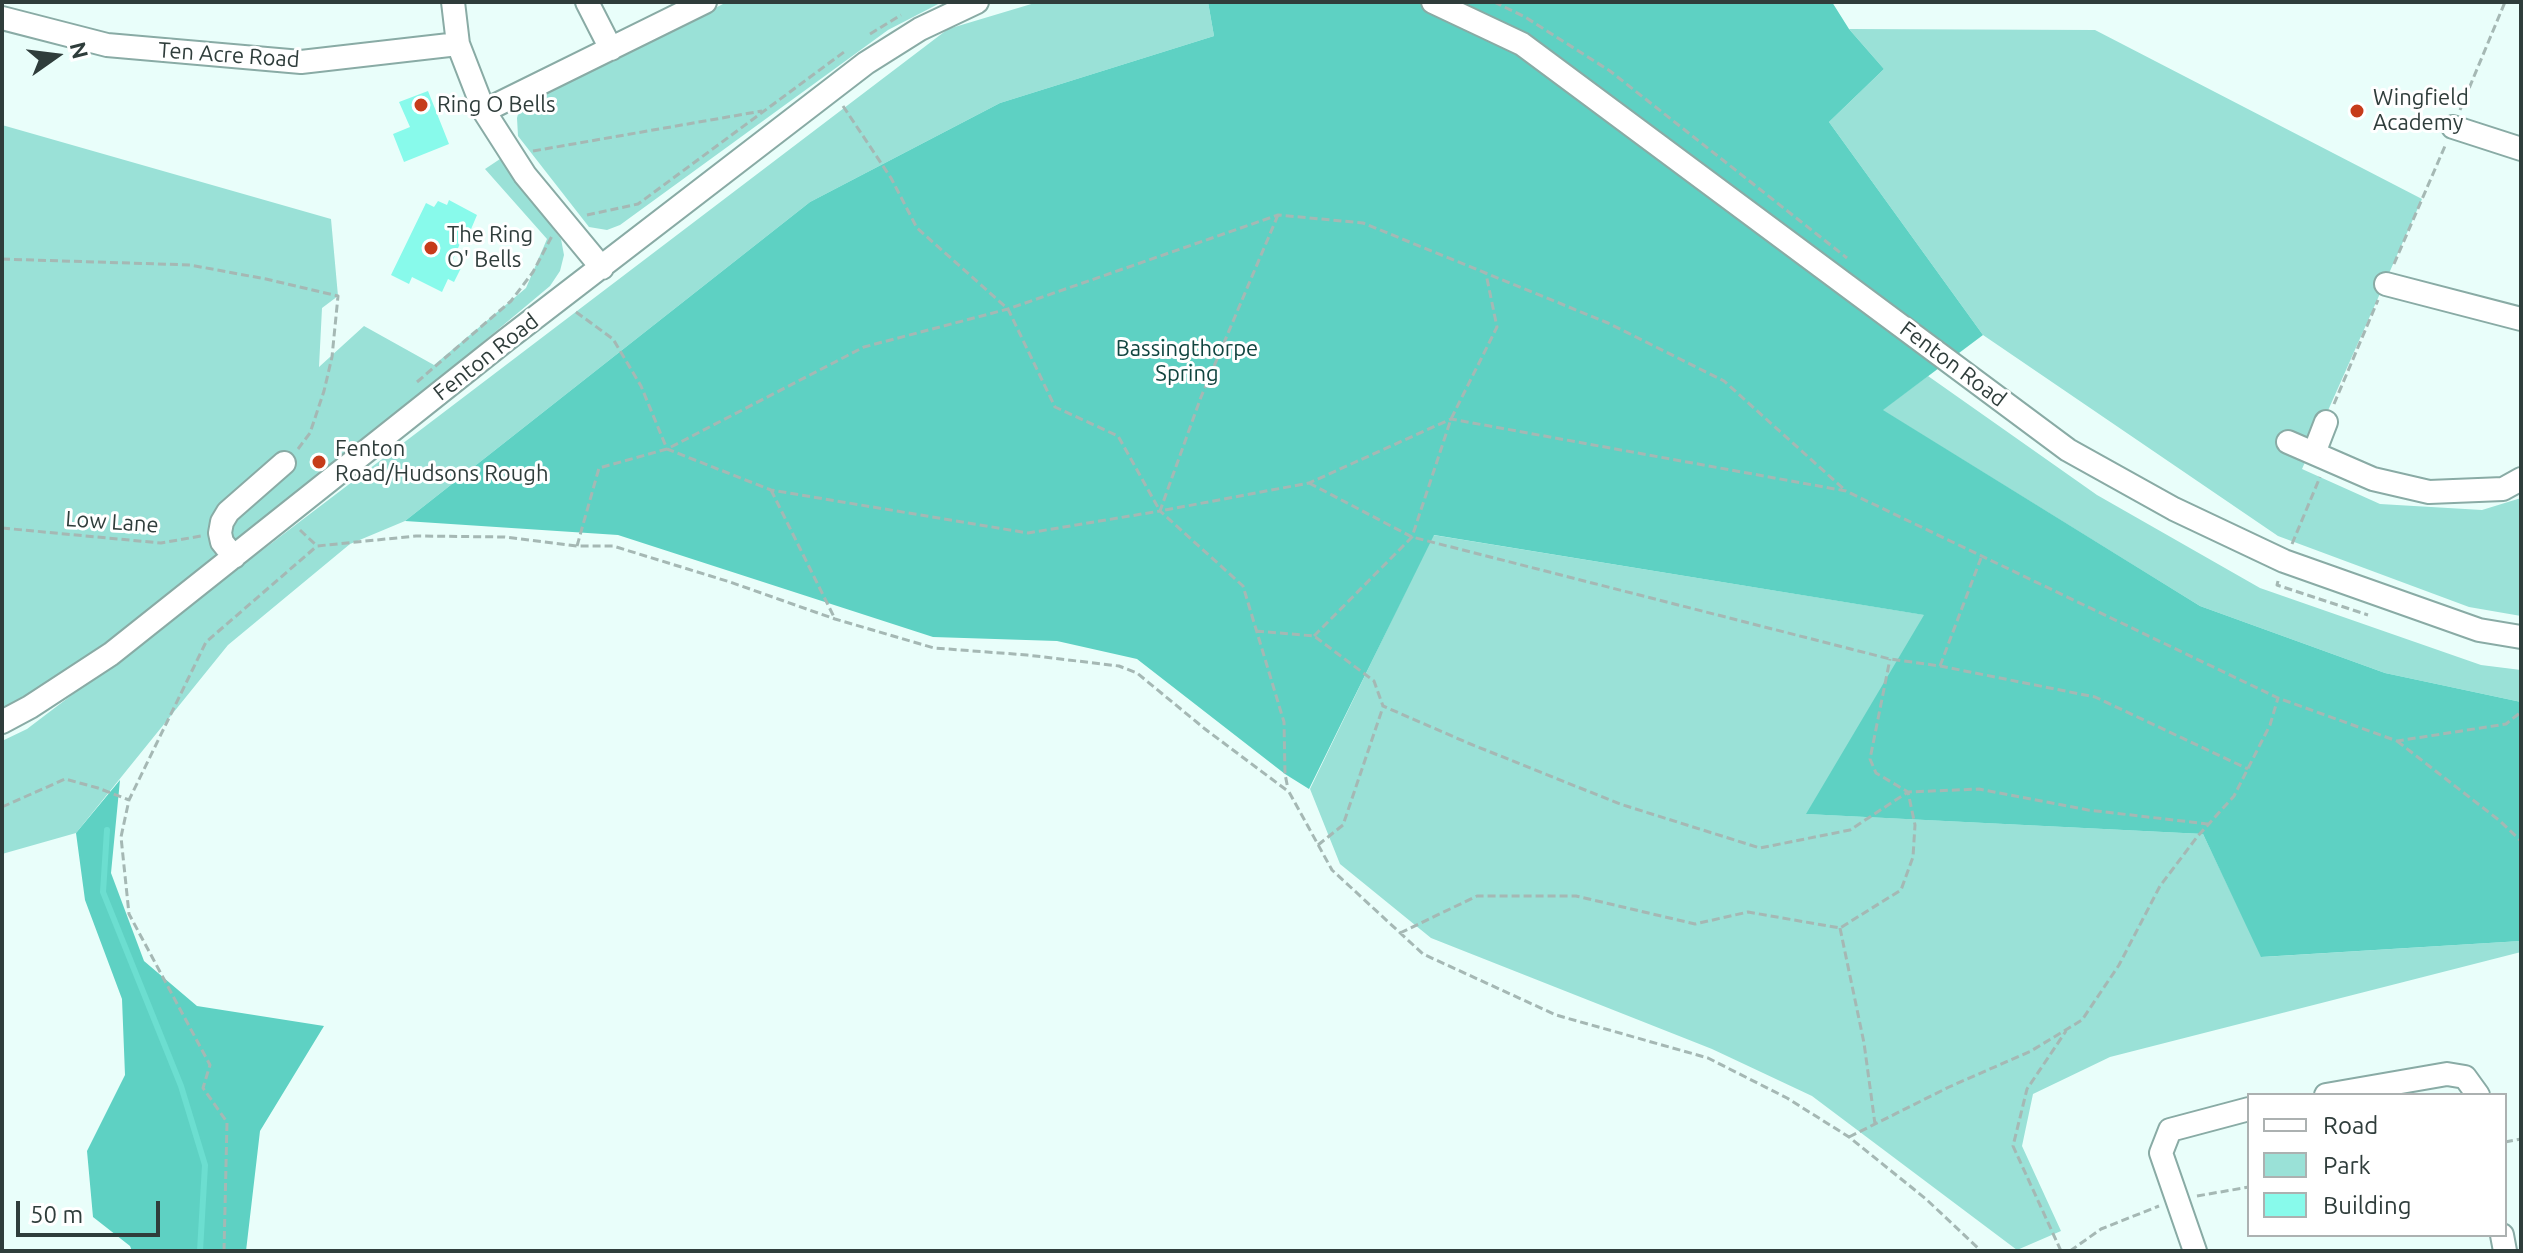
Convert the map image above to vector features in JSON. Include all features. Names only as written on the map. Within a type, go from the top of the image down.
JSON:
[{"type":"street","points":[[453,2],[458,44],[484,111],[525,175],[602,268]]},
{"type":"street","points":[[587,2],[611,49]]},
{"type":"street","points":[[484,111],[705,2]]},
{"type":"street","name":"Fenton Road","points":[[2,722],[111,654],[493,350],[866,63],[920,29],[977,2]]},
{"type":"street","name":"Fenton Road","points":[[1433,2],[1522,44],[2068,450],[2174,509],[2284,561],[2479,630],[2521,637]]},
{"type":"street","name":"Ten Acre Road","points":[[2,18],[107,45],[301,62],[458,44]]},
{"type":"street","points":[[2453,127],[2521,149]]},
{"type":"street","points":[[2386,284],[2521,319]]},
{"type":"street","points":[[2320,456],[2326,422]]},
{"type":"street","points":[[2288,442],[2373,479],[2429,492],[2503,489],[2521,479]]},
{"type":"street","points":[[234,557],[222,542],[222,522],[228,512],[284,463]]},
{"type":"street","points":[[2338,1093],[2447,1074],[2465,1077],[2477,1093]]},
{"type":"street","points":[[2195,1251],[2161,1153],[2170,1130],[2247,1110]]},
{"type":"path","points":[[1494,2],[1525,17],[1610,71],[1855,264]]},
{"type":"path","points":[[2326,422],[2505,2]]},
{"type":"path","points":[[869,35],[903,14]]},
{"type":"path","points":[[407,391],[511,301],[533,272],[563,221],[638,204],[846,50]]},
{"type":"path","points":[[833,90],[891,178],[917,228],[1008,309],[1055,407],[1118,436],[1160,511],[1243,586],[1284,722],[1285,774],[1289,792],[1332,870],[1423,954],[1556,1015],[1708,1058],[1787,1098],[1849,1137],[1926,1199],[1981,1251]]},
{"type":"path","points":[[509,149],[536,151],[762,111],[808,108]]},
{"type":"path","points":[[1160,511],[1201,397],[1278,215]]},
{"type":"path","points":[[577,546],[599,468],[667,449],[864,347],[1008,309],[1278,215],[1363,223],[1608,323],[1724,381],[1846,491]]},
{"type":"path","points":[[2,259],[190,265],[338,296],[332,357],[310,433],[284,463]]},
{"type":"path","points":[[1314,636],[1412,537],[1451,419],[1497,327],[1486,273]]},
{"type":"path","points":[[560,300],[613,339],[641,386],[667,449],[771,490],[1028,533],[1309,483],[1451,419],[1846,491],[2278,698],[2397,741],[2521,841]]},
{"type":"path","points":[[2298,533],[2320,456]]},
{"type":"path","points":[[1309,483],[1412,537],[1890,659],[2095,697],[2248,769]]},
{"type":"path","points":[[771,490],[835,619]]},
{"type":"path","points":[[286,516],[317,546]]},
{"type":"path","name":"Low Lane","points":[[2,528],[161,543],[220,533]]},
{"type":"path","points":[[224,1251],[227,1122],[203,1088],[210,1065],[129,914],[121,837],[129,800],[206,642],[317,546],[416,536],[505,537],[577,546],[613,546],[934,648],[1119,666],[1137,673],[1289,792]]},
{"type":"path","points":[[1940,666],[1982,557]]},
{"type":"path","points":[[1256,631],[1314,636],[1374,681],[1383,706],[1343,825],[1318,845]]},
{"type":"path","points":[[1400,933],[1477,896],[1576,896],[1695,924],[1748,912],[1840,928],[1901,890],[1913,857],[1915,825],[1908,792],[1876,773],[1870,759],[1890,659]]},
{"type":"path","points":[[1849,1137],[1949,1087],[2031,1051],[2082,1020],[2119,965],[2160,886],[2234,796],[2270,725],[2278,698]]},
{"type":"path","points":[[1383,706],[1620,804],[1760,848],[1850,830],[1908,792],[1979,789],[2088,810],[2208,824]]},
{"type":"path","points":[[2397,741],[2506,724],[2521,712]]},
{"type":"path","points":[[2,807],[65,779],[129,800]]},
{"type":"path","points":[[1840,928],[1864,1043],[1875,1125]]},
{"type":"path","points":[[2061,1251],[2013,1146],[2027,1089],[2069,1028]]},
{"type":"path","points":[[2070,1251],[2101,1229],[2176,1199],[2247,1187]]},
{"type":"green space","points":[[727,2],[942,2],[888,30],[620,225],[607,230],[589,227],[518,136],[520,106]]},
{"type":"green space","points":[[1038,2],[1208,2],[1214,36],[1000,103],[810,202],[405,521],[350,544],[228,645],[76,833],[2,854],[2,741],[27,729],[948,29]]},
{"type":"green space","name":"Bassingthorpe Spring","points":[[1208,2],[1832,2],[1849,29],[1884,69],[1829,122],[1983,335],[1883,410],[2200,606],[2385,673],[2521,702],[2521,941],[2261,957],[2203,834],[1806,814],[1924,615],[1434,535],[1309,789],[1285,774],[1137,659],[1057,641],[933,637],[618,535],[405,521],[810,202],[1000,103],[1214,36]]},
{"type":"green space","points":[[1849,29],[2095,30],[2422,199],[2302,469],[2380,504],[2482,510],[2521,498],[2521,616],[2469,607],[2278,536],[1983,335],[1829,122],[1884,69]]},
{"type":"green space","points":[[2,125],[331,219],[338,296],[322,308],[319,367],[364,326],[434,365],[526,288],[547,239],[485,169],[500,159],[561,239],[564,255],[560,271],[550,286],[391,419],[76,668],[2,711]]},
{"type":"green space","points":[[1928,376],[2097,495],[2260,588],[2481,665],[2521,670],[2521,702],[2385,673],[2200,606],[1882,410]]},
{"type":"green space","points":[[1433,535],[1925,615],[1807,814],[2203,834],[2262,957],[2521,941],[2521,952],[2110,1057],[2033,1094],[2022,1146],[2061,1231],[2017,1250],[1812,1096],[1712,1049],[1431,938],[1340,864],[1310,789]]},
{"type":"green space","points":[[120,780],[111,873],[144,961],[197,1006],[324,1026],[260,1131],[246,1251],[132,1251],[130,1246],[93,1217],[87,1151],[125,1075],[122,999],[85,900],[76,833]]},
{"type":"building","points":[[428,91],[449,144],[404,162],[393,134],[410,127],[399,102]]},
{"type":"building","name":"The Ring O' Bells","points":[[449,200],[477,215],[469,234],[465,232],[452,262],[462,266],[454,282],[448,279],[442,292],[412,277],[409,284],[391,275],[426,203],[434,207],[438,201],[447,205]]},
{"type":"waterway","points":[[107,830],[103,892],[181,1086],[205,1165],[200,1251]]},
{"type":"place","name":"Ring O Bells","points":[[421,105]]},
{"type":"place","name":"Wingfield Academy","points":[[2357,111]]},
{"type":"place","name":"The Ring O' Bells","points":[[431,248]]},
{"type":"place","name":"Fenton Road/Hudsons Rough","points":[[319,462]]}]
